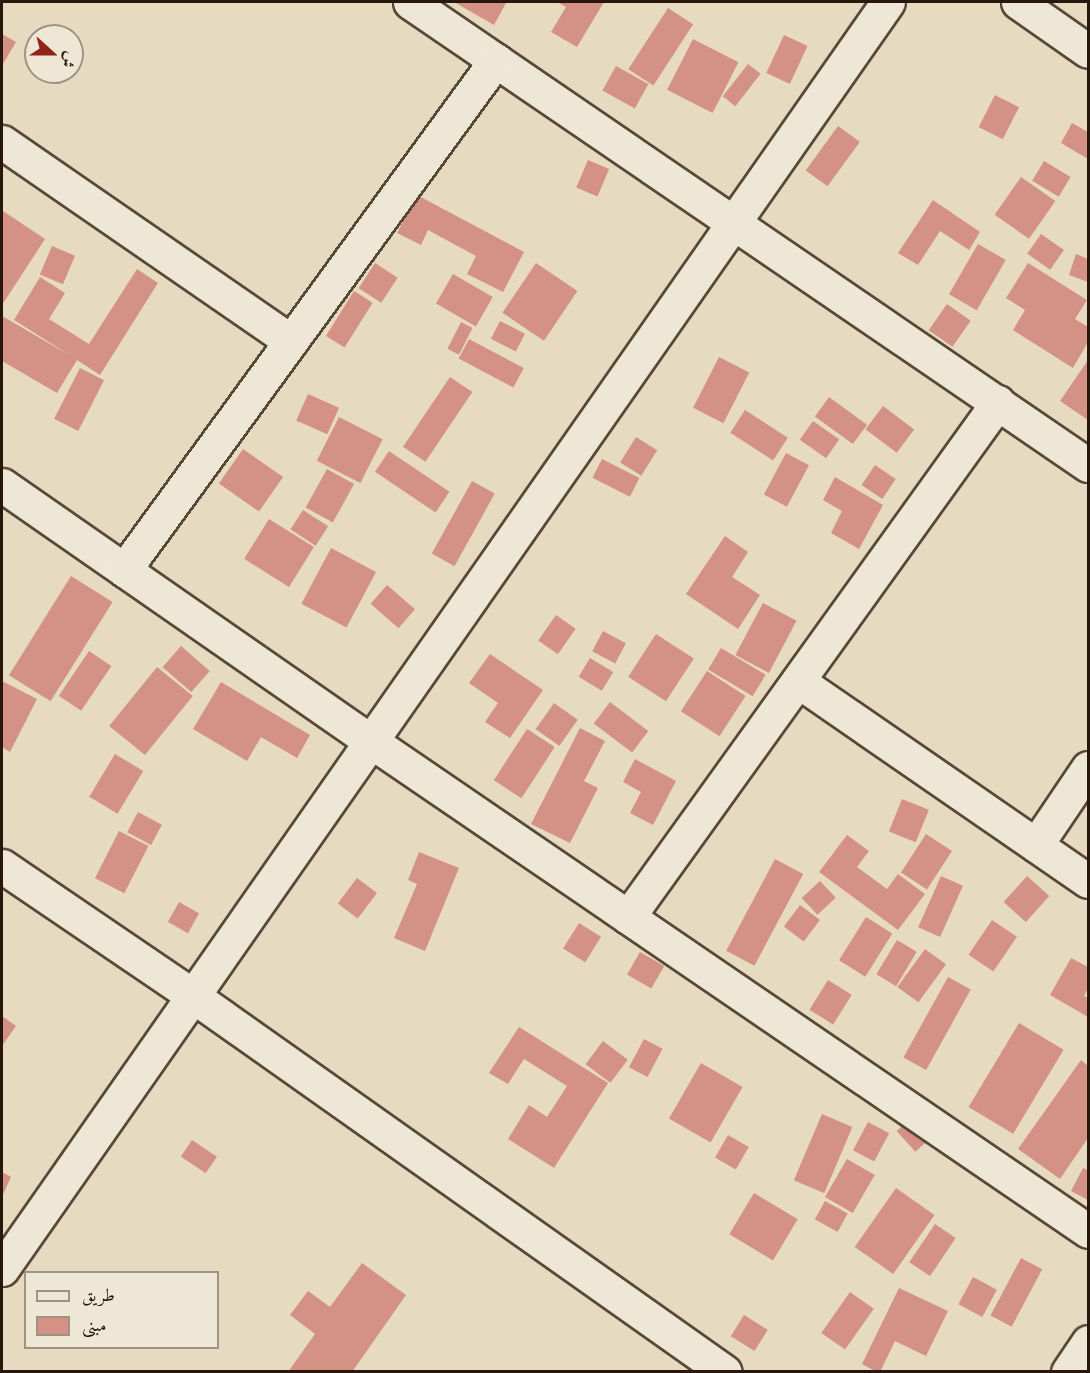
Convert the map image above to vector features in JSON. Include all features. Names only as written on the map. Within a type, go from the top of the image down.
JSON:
[{"type":"street","points":[[410,2],[735,221],[1089,465]]},
{"type":"street","points":[[2,1269],[888,2]]},
{"type":"street","points":[[1018,2],[1089,51]]},
{"type":"street","points":[[124,570],[496,60]]},
{"type":"street","points":[[2,142],[291,341]]},
{"type":"street","points":[[628,917],[998,402]]},
{"type":"street","points":[[2,484],[372,742],[1089,1231]]},
{"type":"street","points":[[798,681],[1089,881]]},
{"type":"street","points":[[1036,845],[1089,768]]},
{"type":"street","points":[[2,866],[194,996],[725,1371]]},
{"type":"street","points":[[1068,1371],[1089,1342]]},
{"type":"building","points":[[454,2],[503,2],[506,3],[494,25]]},
{"type":"building","points":[[557,2],[604,2],[577,47],[551,32],[566,7]]},
{"type":"building","points":[[668,8],[693,24],[653,86],[628,69]]},
{"type":"building","points":[[2,34],[16,42],[3,64],[2,63]]},
{"type":"building","points":[[784,35],[808,46],[790,84],[766,73]]},
{"type":"building","points":[[693,39],[738,62],[713,113],[667,90]]},
{"type":"building","points":[[748,64],[761,74],[735,106],[723,96]]},
{"type":"building","points":[[616,66],[648,84],[635,108],[602,90]]},
{"type":"building","points":[[995,95],[1019,107],[1003,139],[979,127]]},
{"type":"building","points":[[1072,123],[1088,132],[1088,159],[1061,143]]},
{"type":"building","points":[[838,126],[860,142],[828,186],[806,170]]},
{"type":"building","points":[[588,160],[609,169],[597,197],[576,188]]},
{"type":"building","points":[[1044,161],[1071,177],[1059,197],[1032,181]]},
{"type":"building","points":[[1021,177],[1055,201],[1029,239],[995,215]]},
{"type":"building","points":[[417,195],[524,252],[503,292],[467,274],[476,256],[428,230],[421,245],[397,233]]},
{"type":"building","points":[[933,200],[980,232],[969,250],[940,231],[918,265],[898,253]]},
{"type":"building","points":[[3,211],[45,239],[2,305],[2,213]]},
{"type":"building","points":[[1041,234],[1064,250],[1050,270],[1027,254]]},
{"type":"building","points":[[978,244],[1006,260],[977,310],[949,294]]},
{"type":"building","points":[[52,246],[75,256],[63,284],[40,275]]},
{"type":"building","points":[[1076,254],[1088,259],[1088,282],[1069,275]]},
{"type":"building","points":[[375,263],[398,278],[381,303],[359,288]]},
{"type":"building","points":[[536,263],[577,291],[544,341],[502,313]]},
{"type":"building","points":[[1028,263],[1087,300],[1075,319],[1088,327],[1088,342],[1073,368],[1013,330],[1025,310],[1006,298]]},
{"type":"building","points":[[137,269],[158,283],[100,375],[77,360],[57,393],[2,361],[2,316],[71,356],[14,320],[40,277],[65,293],[49,319],[89,344]]},
{"type":"building","points":[[453,274],[493,297],[476,326],[436,303]]},
{"type":"building","points":[[354,291],[373,303],[345,348],[326,336]]},
{"type":"building","points":[[947,304],[971,321],[952,347],[929,330]]},
{"type":"building","points":[[500,321],[525,334],[516,352],[491,339]]},
{"type":"building","points":[[461,322],[473,328],[459,355],[447,349]]},
{"type":"building","points":[[469,339],[524,368],[513,388],[459,358]]},
{"type":"building","points":[[719,357],[749,372],[723,423],[693,408]]},
{"type":"building","points":[[1088,360],[1088,420],[1060,401]]},
{"type":"building","points":[[80,368],[104,380],[78,431],[54,419]]},
{"type":"building","points":[[450,377],[472,392],[425,462],[403,447]]},
{"type":"building","points":[[308,394],[339,408],[327,434],[296,420]]},
{"type":"building","points":[[829,397],[867,425],[853,444],[815,416]]},
{"type":"building","points":[[883,406],[914,429],[897,453],[866,429]]},
{"type":"building","points":[[745,410],[788,438],[773,460],[730,433]]},
{"type":"building","points":[[339,417],[383,439],[360,483],[317,461]]},
{"type":"building","points":[[813,421],[839,439],[826,458],[800,440]]},
{"type":"building","points":[[636,437],[657,450],[641,476],[620,462]]},
{"type":"building","points":[[243,449],[283,477],[259,512],[219,483]]},
{"type":"building","points":[[389,451],[450,492],[436,513],[375,472]]},
{"type":"building","points":[[786,453],[809,465],[787,507],[764,494]]},
{"type":"building","points":[[602,459],[639,478],[630,497],[592,478]]},
{"type":"building","points":[[875,465],[896,479],[882,499],[862,485]]},
{"type":"building","points":[[327,469],[354,484],[333,523],[306,507]]},
{"type":"building","points":[[835,477],[883,505],[859,549],[831,533],[842,511],[823,500]]},
{"type":"building","points":[[472,481],[495,494],[455,566],[432,554]]},
{"type":"building","points":[[303,510],[328,526],[316,546],[290,529]]},
{"type":"building","points":[[269,519],[314,547],[289,587],[244,559]]},
{"type":"building","points":[[725,536],[748,552],[732,577],[760,595],[738,629],[686,594]]},
{"type":"building","points":[[331,548],[376,572],[346,628],[301,604]]},
{"type":"building","points":[[71,576],[113,602],[51,701],[9,675]]},
{"type":"building","points":[[387,585],[415,609],[399,628],[371,604]]},
{"type":"building","points":[[763,603],[797,621],[769,673],[735,655]]},
{"type":"building","points":[[556,615],[576,629],[558,654],[538,640]]},
{"type":"building","points":[[603,631],[626,643],[615,664],[592,651]]},
{"type":"building","points":[[656,634],[694,659],[666,701],[628,677]]},
{"type":"building","points":[[181,646],[210,671],[191,692],[163,667]]},
{"type":"building","points":[[721,648],[766,675],[753,696],[708,669]]},
{"type":"building","points":[[89,651],[111,666],[81,711],[59,696]]},
{"type":"building","points":[[490,654],[543,690],[510,738],[485,722],[498,703],[469,683]]},
{"type":"building","points":[[590,658],[613,672],[602,691],[579,677]]},
{"type":"building","points":[[157,667],[193,696],[145,755],[109,726]]},
{"type":"building","points":[[707,671],[746,696],[719,736],[681,711]]},
{"type":"building","points":[[2,681],[37,699],[10,752],[2,747]]},
{"type":"building","points":[[221,682],[310,735],[297,758],[261,737],[247,761],[193,729]]},
{"type":"building","points":[[610,702],[648,731],[632,752],[594,724]]},
{"type":"building","points":[[554,703],[578,720],[559,746],[536,729]]},
{"type":"building","points":[[580,728],[605,741],[584,781],[598,788],[570,843],[531,824]]},
{"type":"building","points":[[527,729],[555,747],[521,798],[494,780]]},
{"type":"building","points":[[115,754],[143,771],[118,814],[89,797]]},
{"type":"building","points":[[635,759],[676,781],[653,825],[630,813],[641,792],[623,782]]},
{"type":"building","points":[[902,799],[929,810],[916,842],[889,831]]},
{"type":"building","points":[[138,812],[162,825],[151,845],[127,832]]},
{"type":"building","points":[[119,831],[148,846],[124,893],[95,878]]},
{"type":"building","points":[[926,834],[952,851],[927,889],[901,873]]},
{"type":"building","points":[[847,835],[869,851],[857,867],[887,889],[898,874],[925,894],[898,930],[819,872]]},
{"type":"building","points":[[419,852],[459,868],[425,951],[394,938],[417,884],[408,880]]},
{"type":"building","points":[[775,859],[803,874],[754,966],[726,951]]},
{"type":"building","points":[[941,876],[963,886],[940,937],[918,927]]},
{"type":"building","points":[[1027,876],[1049,896],[1026,922],[1004,902]]},
{"type":"building","points":[[357,878],[377,893],[358,919],[338,904]]},
{"type":"building","points":[[820,881],[836,898],[817,915],[802,898]]},
{"type":"building","points":[[179,902],[199,913],[188,933],[168,922]]},
{"type":"building","points":[[800,905],[820,920],[804,942],[784,927]]},
{"type":"building","points":[[866,917],[892,933],[865,977],[839,960]]},
{"type":"building","points":[[992,920],[1017,937],[993,972],[969,955]]},
{"type":"building","points":[[579,923],[601,937],[585,962],[563,948]]},
{"type":"building","points":[[897,940],[917,952],[896,986],[876,974]]},
{"type":"building","points":[[925,949],[946,964],[918,1002],[897,987]]},
{"type":"building","points":[[640,952],[664,966],[651,989],[627,975]]},
{"type":"building","points":[[1071,958],[1088,967],[1088,988],[1084,996],[1088,998],[1088,1017],[1050,995]]},
{"type":"building","points":[[948,977],[971,990],[926,1070],[903,1057]]},
{"type":"building","points":[[828,980],[852,995],[833,1025],[809,1010]]},
{"type":"building","points":[[2,1016],[16,1026],[2,1046]]},
{"type":"building","points":[[1019,1023],[1064,1050],[1013,1134],[969,1107]]},
{"type":"building","points":[[519,1027],[608,1083],[554,1168],[508,1139],[529,1105],[547,1117],[567,1086],[524,1059],[508,1084],[489,1073]]},
{"type":"building","points":[[644,1039],[663,1049],[648,1077],[629,1067]]},
{"type":"building","points":[[603,1041],[628,1060],[610,1083],[586,1064]]},
{"type":"building","points":[[1081,1060],[1088,1066],[1088,1138],[1060,1179],[1018,1149]]},
{"type":"building","points":[[701,1063],[743,1087],[711,1142],[669,1118]]},
{"type":"building","points":[[822,1114],[852,1127],[824,1193],[794,1180]]},
{"type":"building","points":[[910,1119],[929,1140],[915,1152],[897,1131]]},
{"type":"building","points":[[868,1122],[889,1133],[874,1162],[853,1150]]},
{"type":"building","points":[[728,1135],[749,1147],[736,1170],[715,1158]]},
{"type":"building","points":[[192,1140],[217,1157],[206,1173],[181,1157]]},
{"type":"building","points":[[847,1159],[875,1175],[853,1213],[825,1197]]},
{"type":"building","points":[[1083,1168],[1088,1170],[1088,1200],[1071,1191]]},
{"type":"building","points":[[2,1172],[11,1177],[2,1197]]},
{"type":"building","points":[[896,1188],[935,1215],[893,1274],[855,1247]]},
{"type":"building","points":[[754,1193],[798,1219],[773,1260],[729,1234]]},
{"type":"building","points":[[825,1201],[848,1214],[838,1232],[815,1219]]},
{"type":"building","points":[[935,1224],[956,1238],[930,1276],[909,1262]]},
{"type":"building","points":[[1021,1258],[1042,1269],[1012,1327],[990,1315]]},
{"type":"building","points":[[362,1263],[406,1295],[352,1372],[288,1372],[315,1334],[290,1315],[308,1291],[330,1307]]},
{"type":"building","points":[[973,1277],[997,1290],[982,1317],[958,1304]]},
{"type":"building","points":[[899,1288],[948,1311],[926,1356],[895,1341],[880,1372],[877,1372],[862,1364]]},
{"type":"building","points":[[850,1292],[874,1309],[845,1350],[821,1333]]},
{"type":"building","points":[[744,1315],[768,1330],[754,1351],[731,1336]]}]
